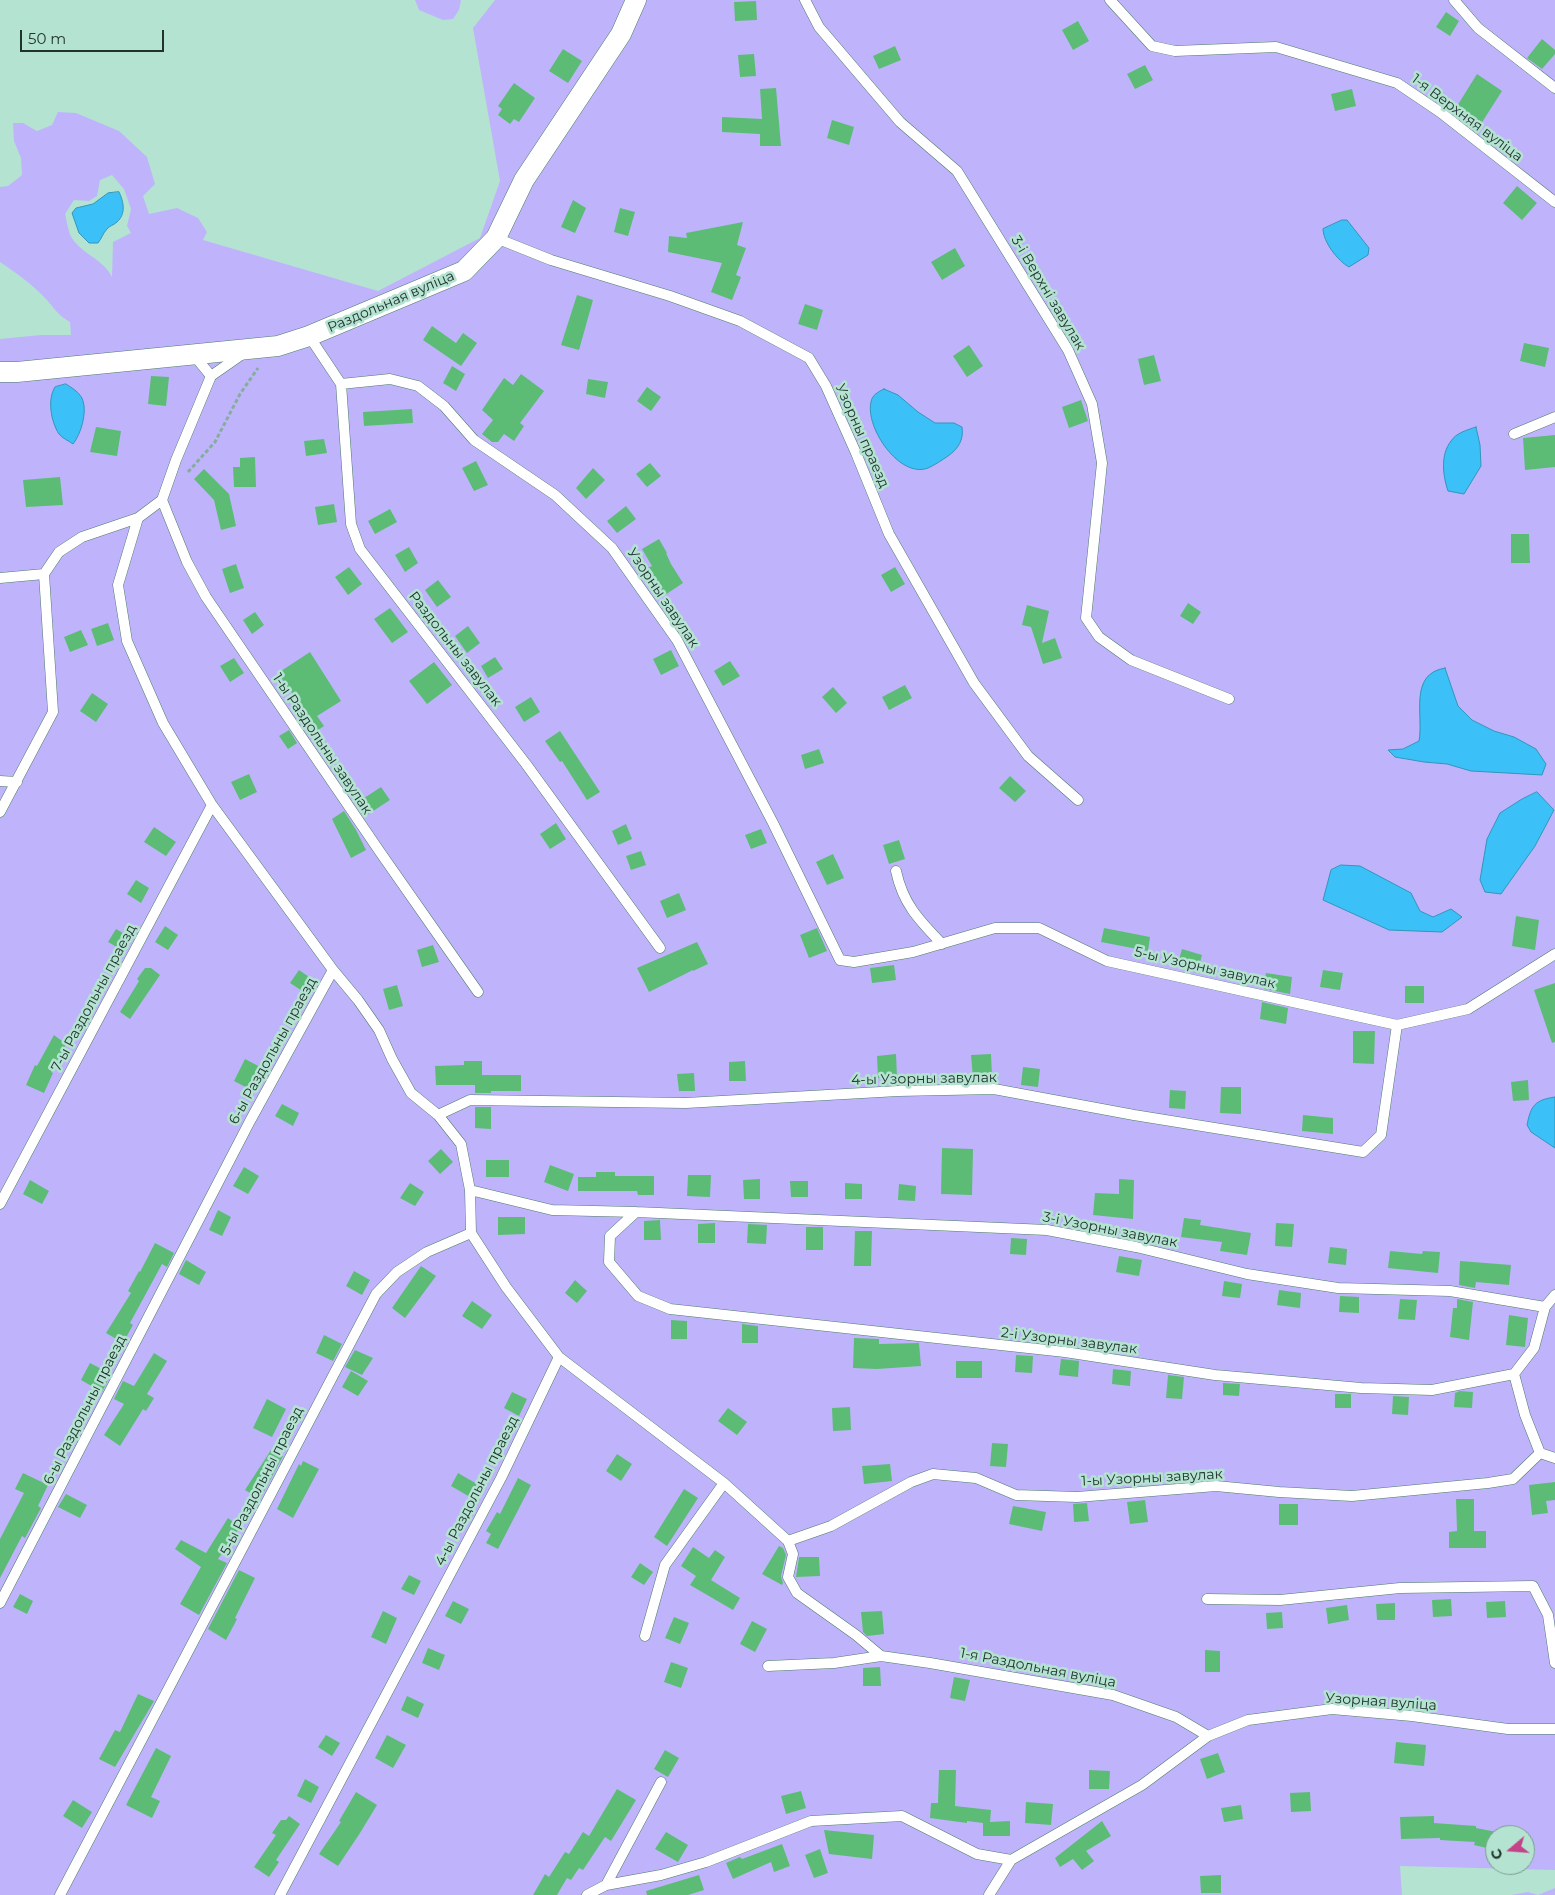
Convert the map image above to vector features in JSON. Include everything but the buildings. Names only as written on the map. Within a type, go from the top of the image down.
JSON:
[{"type":"street","name":"Раздольная вуліца","points":[[0,372],[17,372],[192,353],[248,350],[278,346],[309,336],[464,271],[496,238],[524,180],[622,34],[636,0]]},
{"type":"lane","name":"3-і Верхні завулак","points":[[805,0],[819,28],[900,122],[958,171],[1068,350],[1092,404],[1102,463],[1086,618],[1099,638],[1131,660],[1229,699]]},
{"type":"lane","name":"1-я Верхняя вуліца","points":[[1110,0],[1152,46],[1175,50],[1276,46],[1397,83],[1440,112],[1555,202]]},
{"type":"lane","points":[[1454,0],[1478,28],[1555,88]]},
{"type":"lane","name":"Узорны праезд","points":[[496,238],[550,260],[670,296],[740,321],[809,358],[826,386],[889,534],[974,683],[1028,756],[1078,800]]},
{"type":"lane","points":[[309,336],[342,384]]},
{"type":"lane","points":[[0,812],[53,712],[44,574],[60,552],[82,537],[138,518],[162,500],[176,460],[211,376],[248,350]]},
{"type":"lane","points":[[192,353],[211,376]]},
{"type":"lane","name":"Узорны завулак","points":[[342,384],[390,379],[418,386],[444,406],[474,440],[555,495],[612,548],[677,640],[773,823],[840,960]]},
{"type":"lane","name":"Раздольны завулак","points":[[342,384],[351,524],[360,549],[526,764],[660,948]]},
{"type":"lane","points":[[1514,434],[1555,417]]},
{"type":"lane","name":"1-ы Раздольны завулак","points":[[162,500],[187,562],[206,597],[478,992]]},
{"type":"lane","name":"6-ы Раздольны праезд","points":[[0,1603],[250,1121],[333,970],[212,805],[163,723],[127,641],[118,585],[138,518]]},
{"type":"lane","points":[[0,578],[44,574]]},
{"type":"lane","points":[[0,781],[17,782]]},
{"type":"lane","name":"7-ы Раздольны праезд","points":[[0,1204],[212,805]]},
{"type":"lane","points":[[896,871],[903,897],[916,918],[942,944]]},
{"type":"lane","name":"5-ы Узорны завулак","points":[[840,960],[854,962],[913,952],[995,928],[1039,928],[1107,961],[1397,1025],[1468,1008],[1555,954]]},
{"type":"lane","points":[[333,970],[358,1000],[379,1030],[411,1093],[438,1115],[461,1144],[470,1190],[471,1233],[506,1287],[559,1358],[724,1483],[788,1541],[793,1554],[788,1578],[797,1593],[856,1635],[881,1656]]},
{"type":"lane","name":"4-ы Узорны завулак","points":[[438,1115],[470,1100],[686,1103],[898,1091],[994,1089],[1134,1115],[1363,1152],[1381,1135],[1397,1025]]},
{"type":"lane","name":"3-і Узорны завулак","points":[[470,1190],[552,1210],[1047,1230],[1136,1247],[1247,1274],[1338,1288],[1450,1291],[1545,1307]]},
{"type":"lane","name":"2-і Узорны завулак","points":[[636,1212],[610,1236],[609,1262],[638,1296],[670,1309],[1065,1352],[1215,1375],[1360,1388],[1432,1390],[1514,1374]]},
{"type":"lane","name":"5-ы Раздольны праезд","points":[[60,1895],[376,1294],[397,1272],[428,1252],[471,1233]]},
{"type":"lane","points":[[1555,1295],[1545,1307],[1534,1348],[1514,1374],[1525,1415],[1540,1453],[1555,1458]]},
{"type":"lane","name":"4-ы Раздольны праезд","points":[[280,1895],[501,1478],[559,1358]]},
{"type":"lane","name":"1-ы Узорны завулак","points":[[788,1541],[830,1526],[911,1482],[933,1474],[976,1478],[1016,1495],[1077,1496],[1216,1486],[1352,1496],[1513,1479],[1540,1453]]},
{"type":"lane","points":[[645,1636],[664,1565],[724,1483]]},
{"type":"lane","points":[[1207,1599],[1280,1600],[1400,1588],[1533,1586],[1548,1615],[1555,1663]]},
{"type":"lane","points":[[768,1666],[834,1663],[881,1656]]},
{"type":"lane","name":"1-я Раздольная вуліца","points":[[881,1656],[1018,1677],[1113,1695],[1176,1717],[1208,1736]]},
{"type":"lane","name":"Узорная вуліца","points":[[1208,1736],[1248,1720],[1332,1709],[1412,1716],[1508,1729],[1555,1729]]},
{"type":"lane","points":[[989,1895],[1011,1860],[1142,1785],[1208,1736]]},
{"type":"lane","points":[[606,1884],[661,1782]]},
{"type":"lane","points":[[587,1895],[606,1884],[661,1875],[706,1862],[811,1821],[902,1816],[977,1854],[1011,1860]]},
{"type":"path","points":[[162,500],[215,442],[240,394],[257,370],[278,346]]},
{"type":"shaded area","points":[[415,0],[461,0],[459,10],[453,19],[443,20],[419,10]]},
{"type":"shaded area","points":[[495,0],[1555,0],[1555,1870],[1535,1869],[1535,1825],[1485,1825],[1485,1868],[1400,1866],[1402,1895],[0,1895],[0,339],[41,335],[71,335],[70,322],[34,287],[0,262],[0,187],[8,186],[22,175],[21,158],[14,141],[13,123],[23,123],[37,131],[52,125],[58,112],[76,113],[119,131],[147,157],[155,184],[143,196],[149,214],[177,208],[198,218],[207,232],[203,240],[378,291],[480,238],[500,181],[473,28]],"holes":[[[112,175],[124,189],[131,209],[127,226],[131,233],[113,242],[112,277],[103,266],[76,244],[69,230],[65,214],[74,200],[89,201],[97,196],[100,180]]]},
{"type":"shaded area","points":[[1555,1888],[1555,1895],[1538,1895]]},
{"type":"shaded area","points":[[1528,1892],[1538,1895],[1511,1895]]},
{"type":"water","points":[[119,192],[123,208],[120,219],[104,232],[98,243],[89,243],[79,233],[72,213],[76,208],[93,204],[108,193]]},
{"type":"water","points":[[1342,220],[1347,220],[1369,248],[1368,255],[1349,267],[1332,251],[1323,229]]},
{"type":"water","points":[[66,384],[76,391],[84,406],[82,423],[73,444],[59,434],[51,410],[51,398],[55,387]]},
{"type":"water","points":[[884,389],[898,395],[935,423],[954,423],[962,427],[961,440],[955,450],[928,468],[917,469],[906,466],[896,459],[887,449],[873,425],[871,402],[873,397]]},
{"type":"water","points":[[1476,427],[1480,445],[1481,466],[1464,494],[1448,491],[1445,479],[1445,453],[1456,436]]},
{"type":"water","points":[[1445,668],[1458,706],[1472,720],[1494,731],[1514,737],[1536,749],[1546,764],[1542,775],[1471,771],[1447,764],[1395,757],[1388,750],[1403,749],[1419,741],[1422,687],[1426,678],[1433,672]]},
{"type":"water","points":[[1537,792],[1554,810],[1535,846],[1501,894],[1485,892],[1480,880],[1487,839],[1500,813]]},
{"type":"water","points":[[1341,865],[1360,866],[1411,893],[1420,911],[1433,917],[1451,909],[1462,917],[1442,932],[1389,930],[1323,900],[1331,870]]},
{"type":"water","points":[[1555,1097],[1555,1148],[1531,1132],[1527,1125],[1532,1108],[1538,1102]]}]
